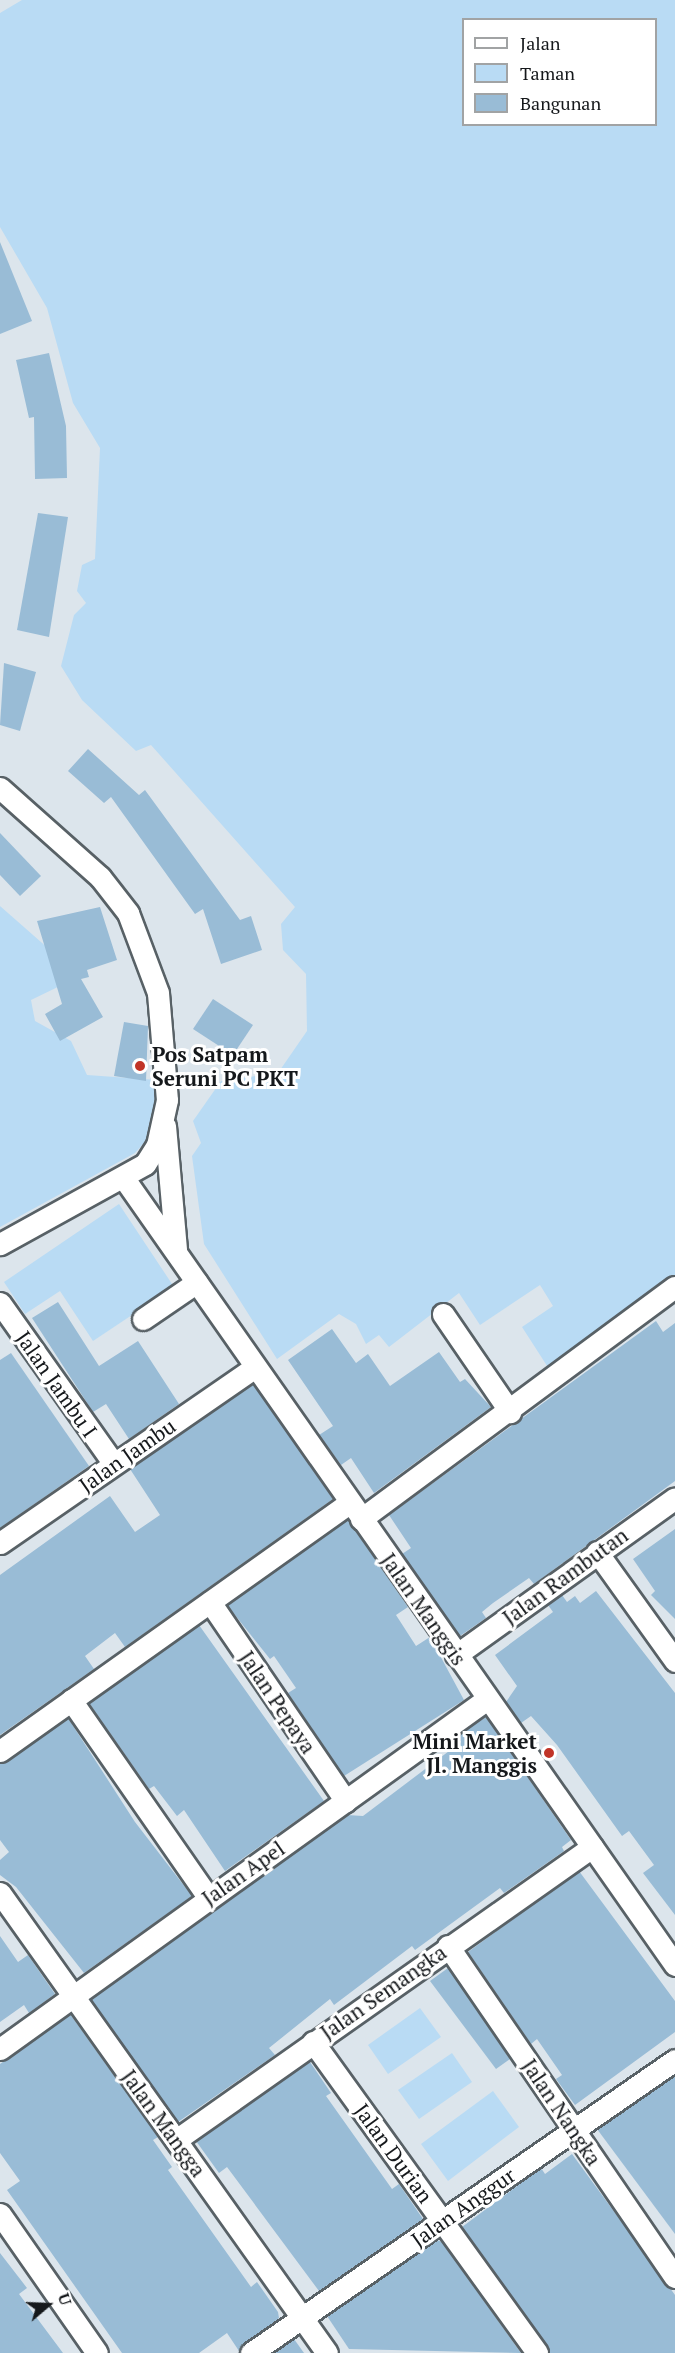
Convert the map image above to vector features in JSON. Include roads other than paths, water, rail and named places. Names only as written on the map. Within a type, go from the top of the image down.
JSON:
[{"type":"street","points":[[0,788],[100,877],[128,913],[158,993],[166,1068],[164,1116],[176,1252]]},
{"type":"street","points":[[0,1244],[145,1164],[164,1116]]},
{"type":"street","name":"Jalan Manggis","points":[[123,1177],[198,1282],[254,1368],[675,1965]]},
{"type":"street","points":[[143,1319],[198,1282]]},
{"type":"street","points":[[0,1751],[210,1602],[510,1412],[675,1287]]},
{"type":"street","name":"Jalan Jambu I","points":[[0,1303],[114,1464]]},
{"type":"street","points":[[443,1314],[510,1412]]},
{"type":"street","name":"Jalan Jambu","points":[[0,1543],[254,1368]]},
{"type":"street","name":"Jalan Rambutan","points":[[456,1655],[675,1498]]},
{"type":"street","points":[[597,1552],[675,1661]]},
{"type":"street","name":"Jalan Pepaya","points":[[210,1602],[346,1801]]},
{"type":"street","name":"Jalan Apel","points":[[0,2049],[74,1999],[208,1897],[487,1699]]},
{"type":"street","points":[[71,1700],[208,1897]]},
{"type":"street","name":"Jalan Semangka","points":[[176,2140],[448,1946],[592,1847]]},
{"type":"street","name":"Jalan Mangga","points":[[0,1893],[327,2353]]},
{"type":"street","name":"Jalan Nangka","points":[[448,1946],[675,2277]]},
{"type":"street","name":"Jalan Durian","points":[[313,2042],[537,2353]]},
{"type":"street","name":"Jalan Anggur","points":[[251,2353],[675,2060]]},
{"type":"street","points":[[0,2214],[97,2353]]},
{"type":"place","name":"Pos Satpam Seruni PC PKT","points":[[140,1066]]},
{"type":"place","name":"Mini Market Jl. Manggis","points":[[549,1753]]}]
